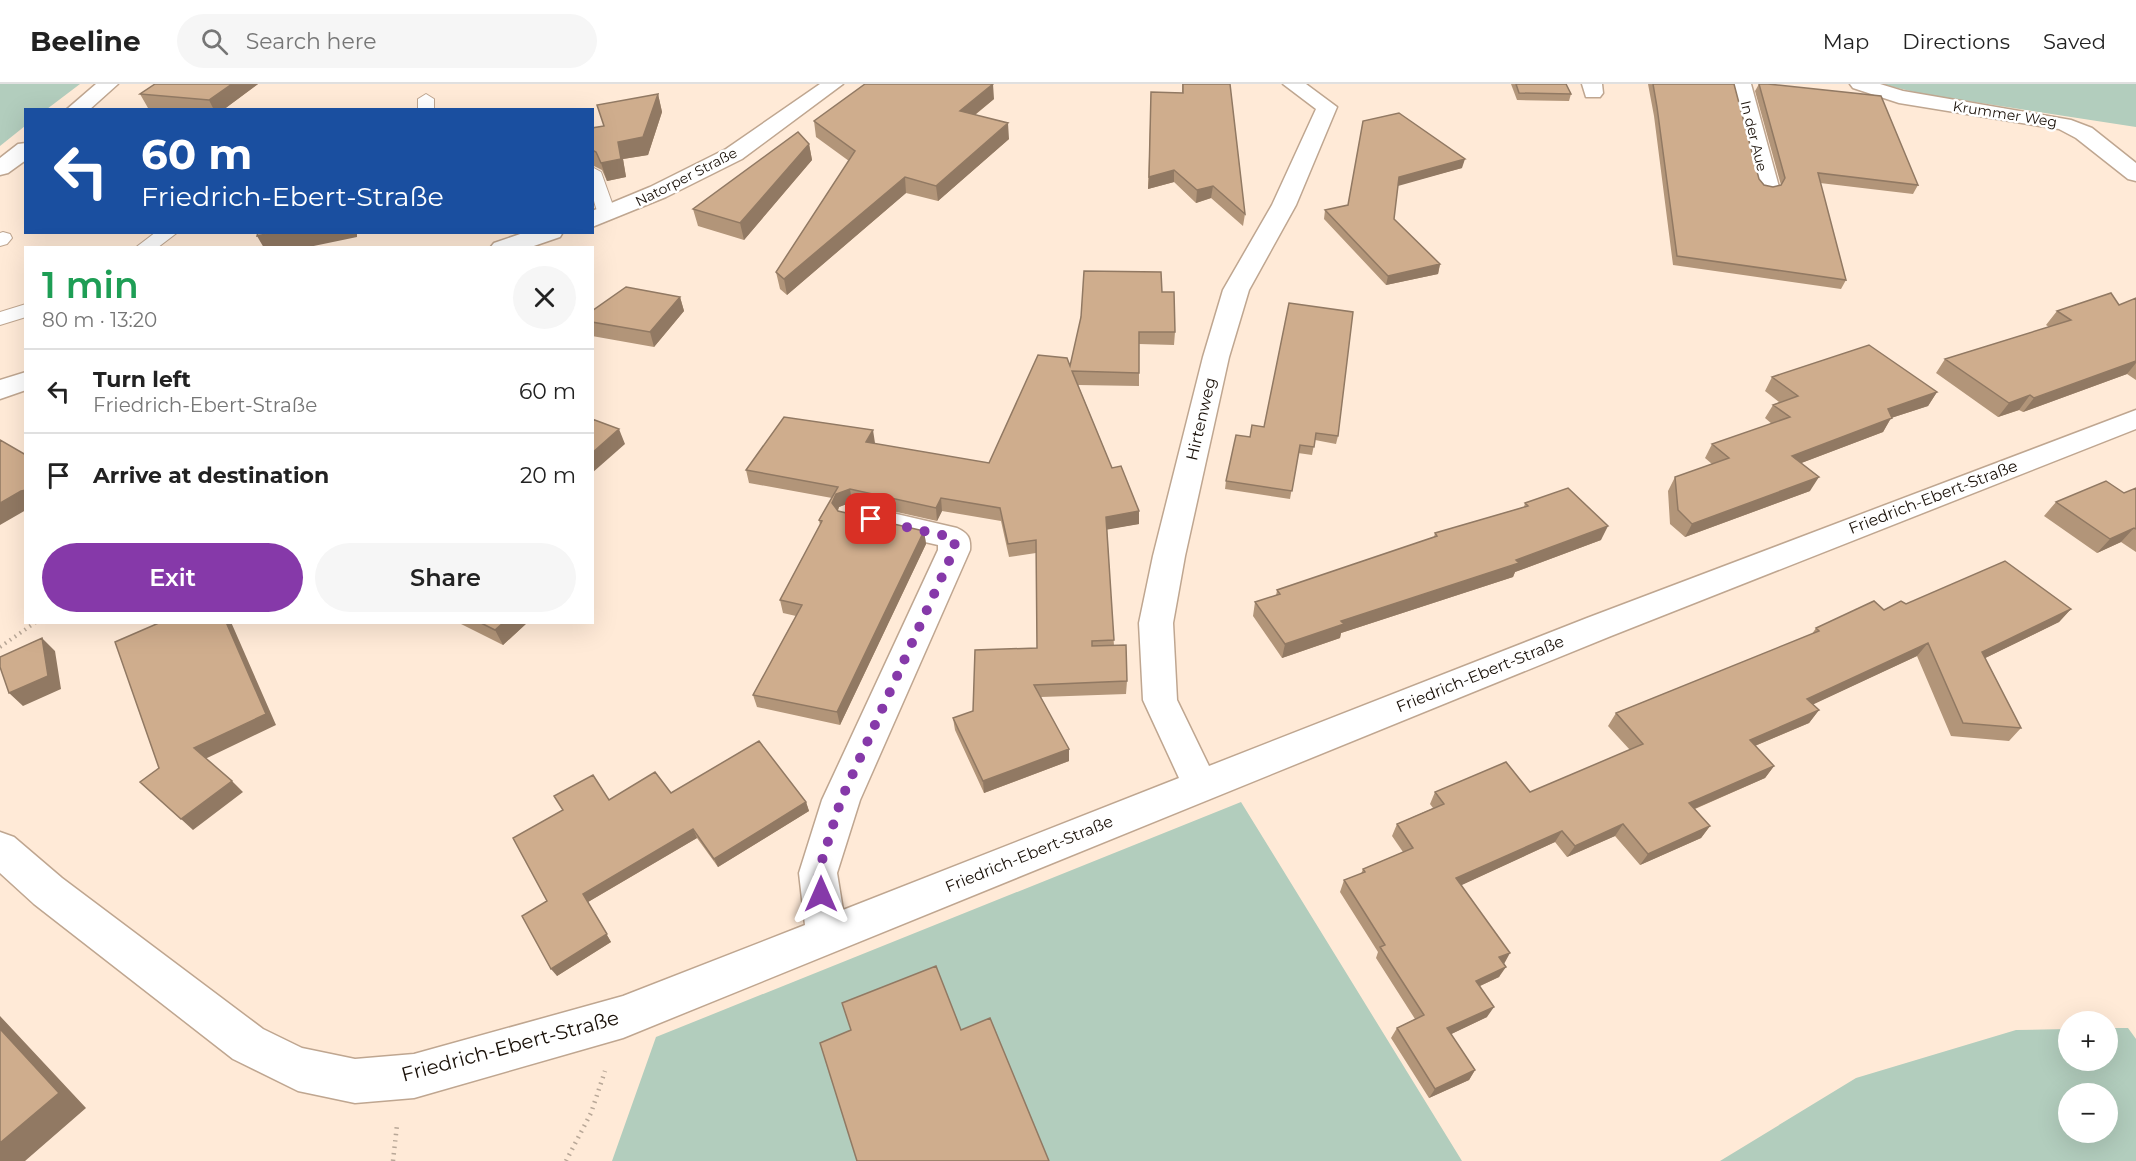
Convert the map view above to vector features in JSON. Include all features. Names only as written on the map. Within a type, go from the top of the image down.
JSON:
[{"type":"street","points":[[78,108],[108,84]]},
{"type":"street","name":"Natorper Straße","points":[[600,217],[658,192],[734,154],[833,84]]},
{"type":"street","name":"Hirtenweg","points":[[1200,785],[1160,700],[1156,623],[1169,556],[1213,368],[1236,290],[1284,205],[1327,107],[1293,84]]},
{"type":"street","name":"In der Aue","points":[[1741,84],[1768,187]]},
{"type":"street","name":"Krummer Weg","points":[[1860,84],[1899,97],[2064,124],[2084,133],[2136,174]]},
{"type":"street","points":[[0,168],[24,150]]},
{"type":"street","points":[[508,246],[546,234]]},
{"type":"street","points":[[0,390],[24,381]]},
{"type":"street","name":"Friedrich-Ebert-Straße","points":[[0,849],[48,891],[248,1044],[298,1069],[355,1081],[414,1076],[623,1017],[1599,627],[2136,419]]},
{"type":"street","points":[[827,934],[818,873],[841,800],[954,550],[955,540],[852,515]]},
{"type":"lane","points":[[594,183],[600,217]]},
{"type":"lane","points":[[147,246],[166,234]]},
{"type":"lane","points":[[0,319],[24,311]]},
{"type":"path","points":[[0,647],[33,624]]},
{"type":"path","points":[[566,1161],[591,1113],[623,1017]]},
{"type":"green space","points":[[0,84],[80,84],[48,108],[24,108],[24,127],[0,146]]},
{"type":"green space","points":[[1881,84],[2136,84],[2136,127],[1923,94]]},
{"type":"green space","points":[[1241,802],[1462,1161],[612,1161],[656,1037]]},
{"type":"green space","points":[[2118,1028],[2128,1028],[2136,1039],[2136,1161],[1720,1161],[1856,1078],[2016,1030],[2058,1029],[2058,1071],[2118,1071]]},
{"type":"building","points":[[155,84],[232,84],[209,100],[140,94]]},
{"type":"building","points":[[865,84],[993,84],[960,111],[1008,123],[936,186],[905,177],[784,279],[776,272],[855,151],[814,121]]},
{"type":"building","points":[[1183,84],[1230,84],[1245,214],[1213,186],[1197,190],[1174,170],[1149,177],[1151,92],[1183,93]]},
{"type":"building","points":[[1516,84],[1566,84],[1571,94],[1519,93]]},
{"type":"building","points":[[1653,84],[1734,84],[1759,179],[1764,185],[1773,187],[1781,185],[1785,178],[1759,84],[1881,96],[1918,185],[1818,173],[1846,280],[1677,256]]},
{"type":"building","points":[[658,94],[643,137],[618,142],[621,159],[601,163],[594,151],[594,128],[604,126],[597,105]]},
{"type":"building","points":[[1399,113],[1465,159],[1399,177],[1394,219],[1440,264],[1388,276],[1325,210],[1348,205],[1363,121]]},
{"type":"building","points":[[798,132],[809,144],[740,223],[693,209]]},
{"type":"building","points":[[1084,271],[1161,272],[1162,292],[1174,292],[1175,332],[1139,332],[1139,373],[1072,371],[1112,468],[1121,466],[1139,511],[1106,517],[1114,640],[1092,641],[1092,646],[1126,645],[1127,681],[1034,685],[1069,749],[983,781],[953,718],[973,711],[975,650],[1037,648],[1036,540],[1008,544],[1000,508],[941,498],[936,508],[850,489],[836,494],[832,503],[838,511],[924,531],[837,712],[753,695],[802,605],[780,600],[822,521],[819,520],[838,487],[746,470],[784,417],[873,430],[866,442],[989,463],[1038,355],[1067,358],[1070,366],[1081,317]]},
{"type":"building","points":[[626,287],[680,297],[650,332],[594,322],[594,310]]},
{"type":"building","points":[[2111,293],[2119,305],[2136,298],[2136,361],[2034,398],[2030,395],[2009,403],[1945,359],[2071,320],[2057,311]]},
{"type":"building","points":[[1289,303],[1353,312],[1338,436],[1316,433],[1314,447],[1300,445],[1292,491],[1226,481],[1236,435],[1250,437],[1252,425],[1264,427]]},
{"type":"building","points":[[1869,345],[1937,392],[1888,409],[1892,418],[1792,456],[1819,477],[1692,524],[1678,510],[1675,477],[1729,458],[1712,444],[1790,417],[1773,405],[1798,396],[1772,377]]},
{"type":"building","points":[[594,420],[619,429],[594,451]]},
{"type":"building","points":[[0,440],[24,454],[24,490],[0,503]]},
{"type":"building","points":[[2106,481],[2124,493],[2136,488],[2136,529],[2110,539],[2056,502]]},
{"type":"building","points":[[1568,488],[1608,526],[1516,560],[1519,563],[1341,621],[1344,624],[1285,644],[1255,602],[1280,594],[1277,590],[1437,536],[1435,533],[1528,506],[1525,503]]},
{"type":"building","points":[[2005,561],[2071,609],[1982,652],[2021,728],[1963,723],[1928,643],[1807,699],[1819,710],[1750,740],[1774,766],[1689,803],[1710,826],[1648,854],[1623,824],[1575,846],[1562,831],[1456,878],[1510,953],[1499,957],[1506,967],[1476,981],[1494,1007],[1447,1028],[1475,1070],[1435,1089],[1397,1028],[1424,1015],[1380,947],[1385,945],[1344,880],[1365,872],[1363,869],[1413,848],[1397,824],[1444,804],[1435,792],[1506,762],[1530,792],[1643,744],[1616,713],[1819,631],[1816,628],[1874,601],[1884,610],[1901,601],[1906,604]]},
{"type":"building","points":[[156,624],[227,624],[266,714],[194,748],[232,781],[181,819],[140,782],[159,768],[115,642]]},
{"type":"building","points":[[483,624],[502,624],[495,630]]},
{"type":"building","points":[[42,638],[48,676],[9,693],[0,667],[0,657]]},
{"type":"building","points":[[759,741],[806,802],[714,859],[693,829],[583,894],[607,934],[551,969],[522,916],[547,901],[513,838],[563,810],[554,796],[593,775],[609,800],[655,772],[671,793]]},
{"type":"building","points":[[936,966],[961,1030],[990,1018],[1049,1161],[857,1161],[820,1043],[851,1030],[842,1003]]},
{"type":"building","points":[[0,1029],[59,1093],[0,1143]]},
{"type":"route","points":[[821,894],[818,873],[841,800],[954,550],[955,540],[946,536],[871,519]]}]
